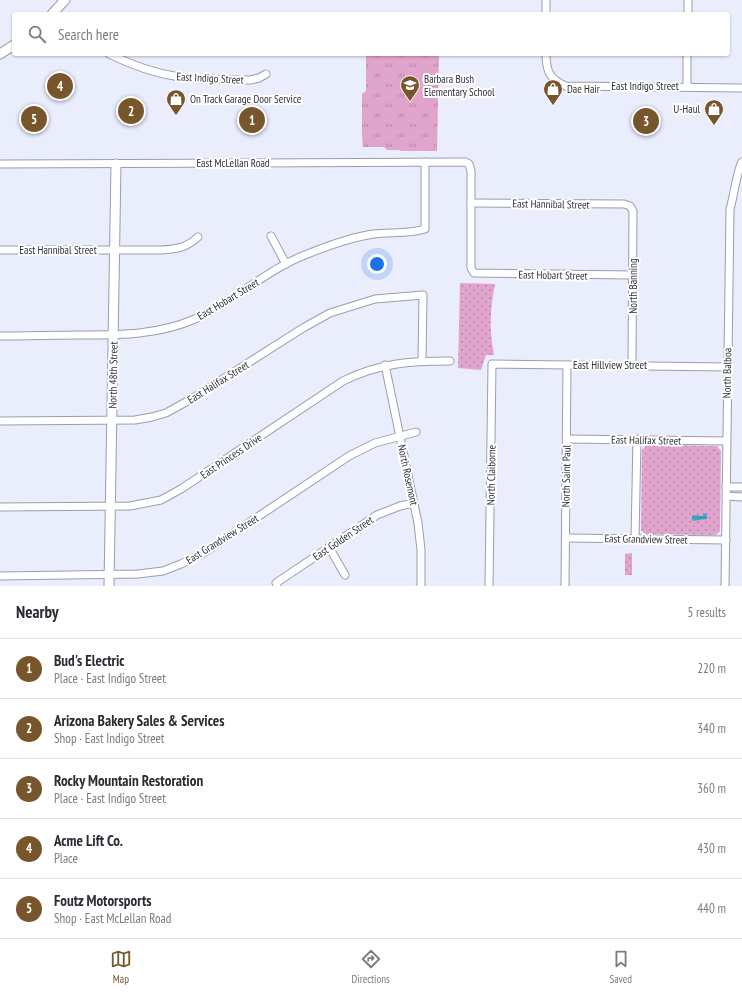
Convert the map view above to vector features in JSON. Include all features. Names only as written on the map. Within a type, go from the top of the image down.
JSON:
[{"type":"street","points":[[57,12],[65,0]]},
{"type":"street","points":[[546,0],[546,12]]},
{"type":"street","points":[[688,0],[688,12]]},
{"type":"street","points":[[0,54],[12,46]]},
{"type":"street","name":"East Indigo Street","points":[[113,56],[139,68],[180,79],[250,80],[259,78],[266,74]]},
{"type":"street","name":"East Indigo Street","points":[[546,56],[546,68],[551,77],[557,82],[566,86],[742,88]]},
{"type":"street","points":[[687,56],[687,87]]},
{"type":"street","name":"East Hobart Street","points":[[0,336],[114,335],[160,331],[196,319],[227,302],[270,273],[308,253],[353,238],[374,234],[417,231],[425,229],[425,162]]},
{"type":"street","name":"East McLellan Road","points":[[0,164],[465,162],[469,164],[471,171],[471,203]]},
{"type":"street","name":"North Balboa","points":[[725,586],[730,209],[735,192],[739,166],[742,163]]},
{"type":"street","name":"North 48th Street","points":[[109,586],[116,164]]},
{"type":"street","name":"East Hobart Street","points":[[471,203],[470,268],[474,273],[633,276]]},
{"type":"street","name":"East Hannibal Street","points":[[471,203],[624,204],[630,206]]},
{"type":"street","name":"North Banning","points":[[630,206],[633,211],[632,366]]},
{"type":"street","points":[[271,236],[286,264]]},
{"type":"street","name":"East Hannibal Street","points":[[0,250],[178,249],[189,246],[198,238]]},
{"type":"street","name":"East Halifax Street","points":[[0,421],[135,420],[152,417],[177,407],[303,328],[330,313],[375,299],[423,295],[422,361]]},
{"type":"street","name":"East Princess Drive","points":[[0,507],[130,506],[160,500],[181,489],[343,381],[385,365],[422,361],[450,361]]},
{"type":"street","name":"East Hillview Street","points":[[492,364],[727,367]]},
{"type":"street","name":"North Claiborne","points":[[489,586],[492,364]]},
{"type":"street","name":"North Rosemont","points":[[385,365],[420,535],[421,586]]},
{"type":"street","name":"North Saint Paul","points":[[565,586],[567,365]]},
{"type":"street","name":"East Grandview Street","points":[[0,576],[109,575],[163,571],[197,557],[349,456],[375,443],[416,432]]},
{"type":"street","name":"East Halifax Street","points":[[567,439],[726,441]]},
{"type":"street","points":[[636,539],[637,439]]},
{"type":"street","points":[[726,487],[742,487]]},
{"type":"street","points":[[726,496],[742,496]]},
{"type":"street","name":"East Golden Street","points":[[276,585],[377,515],[400,506],[414,503]]},
{"type":"street","name":"East Grandview Street","points":[[566,538],[726,540]]},
{"type":"street","points":[[329,547],[345,575]]},
{"type":"green space","name":"Barbara Bush Elementary School","points":[[366,56],[439,56],[437,151],[401,151],[387,150],[384,147],[363,147],[362,94],[366,91]]},
{"type":"green space","points":[[418,77],[426,77],[426,89],[417,89]]},
{"type":"green space","points":[[427,77],[435,77],[435,89],[427,89]]},
{"type":"green space","points":[[460,283],[495,284],[491,319],[491,336],[494,355],[486,355],[481,370],[458,368]]},
{"type":"green space","points":[[646,445],[717,446],[721,451],[720,531],[716,535],[645,534],[641,530],[642,450]]},
{"type":"green space","points":[[632,553],[632,575],[625,575],[625,554]]},
{"type":"water","points":[[703,513],[707,514],[707,519],[692,521],[692,515],[703,516]]},
{"type":"place","name":"Acme Lift Co.","points":[[60,86]]},
{"type":"place","name":"Barbara Bush Elementary School","points":[[410,102]]},
{"type":"place","name":"Dae Hair","points":[[553,106]]},
{"type":"place","name":"Arizona Bakery Sales & Services","points":[[131,111]]},
{"type":"place","name":"On Track Garage Door Service","points":[[176,116]]},
{"type":"place","name":"Foutz Motorsports","points":[[34,119]]},
{"type":"place","name":"Bud's Electric","points":[[252,120]]},
{"type":"place","name":"Rocky Mountain Restoration","points":[[646,121]]},
{"type":"place","name":"U-Haul","points":[[714,126]]}]
